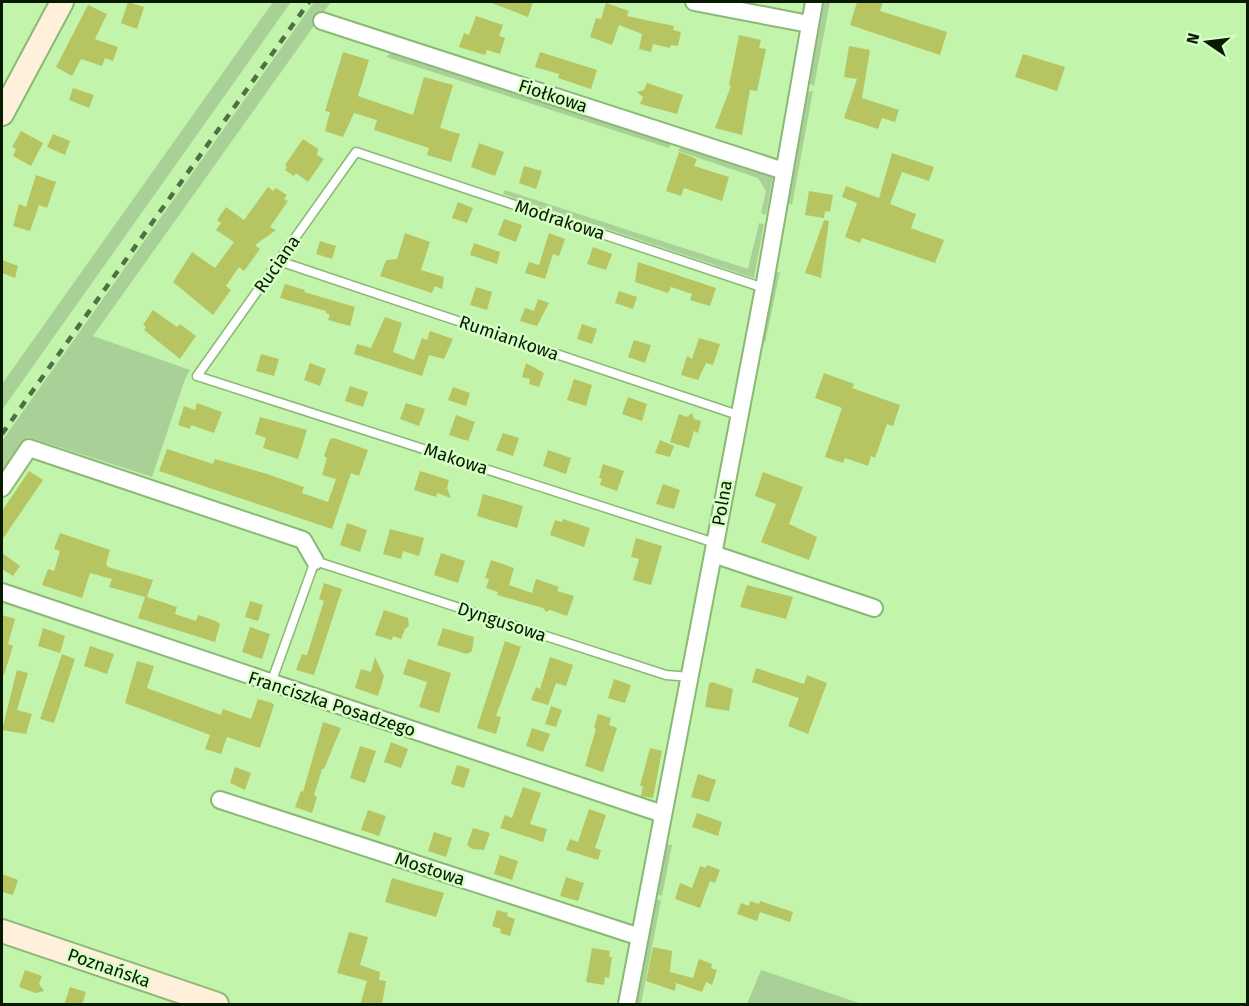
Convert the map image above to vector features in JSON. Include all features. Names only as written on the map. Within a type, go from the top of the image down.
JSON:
[{"type":"main road","points":[[2,114],[62,2]]},
{"type":"main road","name":"Poznańska","points":[[2,931],[217,1005]]},
{"type":"street","points":[[694,2],[810,24]]},
{"type":"street","name":"Polna","points":[[627,1005],[738,414],[764,288],[814,2]]},
{"type":"street","name":"Fiołkowa","points":[[322,21],[784,171]]},
{"type":"street","points":[[2,488],[29,448],[303,540],[315,561]]},
{"type":"street","points":[[714,548],[874,608]]},
{"type":"street","name":"Franciszka Posadzego","points":[[2,592],[663,814]]},
{"type":"street","name":"Mostowa","points":[[219,800],[640,937]]},
{"type":"lane","name":"Ruciana","points":[[197,376],[356,152]]},
{"type":"lane","name":"Modrakowa","points":[[356,152],[764,288]]},
{"type":"lane","name":"Rumiankowa","points":[[279,261],[738,414]]},
{"type":"lane","name":"Makowa","points":[[197,376],[714,548]]},
{"type":"lane","name":"Dyngusowa","points":[[315,561],[666,675],[690,677]]},
{"type":"lane","points":[[271,683],[315,561]]},
{"type":"green space","points":[[273,2],[291,2],[2,410],[2,384]]},
{"type":"green space","points":[[314,2],[331,2],[93,336],[190,370],[152,477],[28,437],[2,474],[2,441]]},
{"type":"green space","points":[[821,2],[830,2],[814,86],[806,81]]},
{"type":"green space","points":[[395,49],[672,138],[669,148],[386,57]]},
{"type":"green space","points":[[813,91],[792,205],[787,202],[806,92]]},
{"type":"green space","points":[[683,142],[773,176],[766,215],[761,213],[766,191],[758,178],[678,151]]},
{"type":"green space","points":[[505,190],[748,269],[759,223],[764,224],[754,278],[503,194]]},
{"type":"green space","points":[[780,272],[765,343],[760,339],[774,273]]},
{"type":"green space","points":[[664,844],[672,845],[662,896],[655,894]]},
{"type":"green space","points":[[654,899],[661,900],[641,1004],[635,1004]]},
{"type":"green space","points":[[761,970],[862,1004],[747,1004]]},
{"type":"building","points":[[128,2],[144,7],[137,29],[121,23]]},
{"type":"building","points":[[489,2],[533,2],[528,17]]},
{"type":"building","points":[[857,2],[883,2],[880,11],[947,32],[940,55],[850,25]]},
{"type":"building","points":[[606,3],[629,11],[627,16],[674,26],[673,30],[681,32],[678,46],[671,45],[670,48],[653,44],[651,52],[639,49],[642,34],[619,25],[612,45],[590,37],[596,18],[601,19]]},
{"type":"building","points":[[88,5],[107,14],[95,39],[118,47],[113,61],[105,58],[102,66],[81,59],[72,76],[56,67]]},
{"type":"building","points":[[476,16],[503,25],[499,36],[505,38],[500,54],[487,50],[485,55],[459,47],[464,33],[469,35]]},
{"type":"building","points":[[739,35],[761,40],[759,48],[766,49],[757,91],[750,90],[742,135],[715,128],[731,86],[729,85]]},
{"type":"building","points":[[849,46],[870,50],[862,98],[899,110],[895,122],[882,118],[878,129],[844,118],[857,79],[844,77]]},
{"type":"building","points":[[343,52],[369,60],[358,96],[413,115],[424,77],[453,85],[440,128],[460,134],[451,162],[427,155],[429,148],[374,130],[377,120],[354,113],[343,137],[325,131],[330,112],[325,111]]},
{"type":"building","points":[[540,52],[597,70],[591,89],[558,78],[559,74],[535,67]]},
{"type":"building","points":[[1023,54],[1065,67],[1057,91],[1015,77]]},
{"type":"building","points":[[647,83],[683,95],[677,114],[640,104],[643,97],[637,92],[644,90]]},
{"type":"building","points":[[73,88],[94,95],[89,108],[69,100]]},
{"type":"building","points":[[21,131],[43,143],[31,166],[13,156],[16,149],[12,147]]},
{"type":"building","points":[[53,134],[70,141],[65,155],[47,147]]},
{"type":"building","points":[[303,139],[318,149],[317,155],[324,159],[308,182],[296,173],[294,176],[285,170],[287,166],[285,165]]},
{"type":"building","points":[[479,143],[504,152],[495,176],[471,167]]},
{"type":"building","points":[[679,152],[697,159],[694,166],[729,177],[722,201],[684,188],[681,196],[666,191]]},
{"type":"building","points":[[892,153],[934,167],[929,181],[902,172],[890,204],[916,214],[911,228],[944,240],[935,263],[862,238],[860,243],[845,237],[857,203],[842,197],[846,186],[879,198]]},
{"type":"building","points":[[524,166],[542,171],[536,189],[519,183]]},
{"type":"building","points":[[36,175],[56,182],[47,208],[39,205],[30,231],[13,226],[19,204],[26,207]]},
{"type":"building","points":[[268,187],[273,191],[276,188],[287,195],[284,199],[288,201],[270,227],[276,230],[255,245],[260,249],[244,271],[239,267],[226,286],[231,290],[213,315],[173,282],[192,252],[215,268],[234,242],[216,230],[221,223],[217,220],[226,207],[244,220]]},
{"type":"building","points":[[809,191],[833,195],[830,212],[825,211],[824,218],[805,215]]},
{"type":"building","points":[[458,202],[473,208],[467,223],[452,218]]},
{"type":"building","points":[[504,219],[522,225],[516,242],[498,235]]},
{"type":"building","points":[[824,220],[829,221],[821,278],[805,273]]},
{"type":"building","points":[[405,233],[430,242],[421,270],[444,277],[442,289],[435,286],[432,293],[380,276],[386,260],[397,259]]},
{"type":"building","points":[[549,233],[565,239],[559,256],[553,254],[545,279],[525,273],[529,262],[539,265]]},
{"type":"building","points":[[320,241],[336,246],[332,259],[316,254]]},
{"type":"building","points":[[474,243],[500,252],[497,264],[470,255]]},
{"type":"building","points":[[593,247],[612,254],[606,270],[587,264]]},
{"type":"building","points":[[2,260],[18,266],[15,278],[2,273]]},
{"type":"building","points":[[638,262],[716,288],[710,306],[690,300],[692,294],[671,287],[668,293],[635,282]]},
{"type":"building","points":[[285,284],[355,307],[350,326],[328,320],[330,315],[326,311],[280,298]]},
{"type":"building","points":[[476,287],[492,292],[487,310],[470,305]]},
{"type":"building","points":[[619,291],[637,297],[633,309],[615,303]]},
{"type":"building","points":[[538,299],[549,303],[537,326],[520,321],[525,308],[534,311]]},
{"type":"building","points":[[153,310],[177,327],[180,324],[196,336],[180,359],[144,330],[146,327],[143,325]]},
{"type":"building","points":[[385,317],[402,323],[393,352],[414,360],[422,338],[427,340],[430,331],[453,339],[444,359],[429,355],[422,376],[354,354],[357,344],[371,348]]},
{"type":"building","points":[[582,324],[597,329],[592,344],[577,339]]},
{"type":"building","points":[[699,338],[720,344],[713,365],[706,363],[698,380],[681,375],[687,356],[692,359]]},
{"type":"building","points":[[634,340],[651,345],[645,363],[628,357]]},
{"type":"building","points":[[261,354],[279,359],[274,376],[256,371]]},
{"type":"building","points":[[310,363],[326,369],[320,386],[304,380]]},
{"type":"building","points":[[526,363],[544,373],[539,387],[529,384],[530,379],[522,377]]},
{"type":"building","points":[[824,373],[854,384],[852,388],[900,405],[893,426],[887,424],[875,458],[871,456],[868,466],[845,458],[843,463],[825,457],[842,408],[815,398]]},
{"type":"building","points":[[574,379],[592,385],[586,406],[567,400]]},
{"type":"building","points":[[350,386],[368,392],[363,407],[345,401]]},
{"type":"building","points":[[453,387],[470,393],[466,406],[448,400]]},
{"type":"building","points":[[628,397],[647,404],[642,421],[622,414]]},
{"type":"building","points":[[197,403],[222,412],[214,433],[191,425],[190,429],[178,425],[184,406],[195,410]]},
{"type":"building","points":[[406,403],[425,409],[419,426],[400,419]]},
{"type":"building","points":[[692,413],[694,419],[701,421],[698,433],[694,431],[689,448],[670,442],[679,414],[687,417]]},
{"type":"building","points":[[456,415],[475,422],[468,441],[449,435]]},
{"type":"building","points":[[260,417],[307,430],[298,459],[263,448],[266,438],[255,434]]},
{"type":"building","points":[[503,433],[519,438],[513,456],[496,450]]},
{"type":"building","points":[[334,438],[368,450],[359,476],[351,473],[332,529],[159,471],[167,449],[213,464],[215,459],[267,474],[304,487],[302,493],[328,502],[336,479],[322,475],[327,458],[324,456],[330,439]]},
{"type":"building","points":[[660,440],[674,446],[670,457],[655,453]]},
{"type":"building","points":[[548,450],[571,458],[566,474],[543,466]]},
{"type":"building","points":[[603,464],[624,471],[617,491],[600,485],[602,479],[599,478]]},
{"type":"building","points":[[29,471],[43,480],[2,540],[2,511]]},
{"type":"building","points":[[420,471],[449,480],[447,488],[451,498],[437,493],[436,497],[414,490]]},
{"type":"building","points":[[763,472],[803,487],[789,524],[817,537],[809,560],[761,542],[776,504],[755,496]]},
{"type":"building","points":[[663,484],[680,490],[674,509],[656,504]]},
{"type":"building","points":[[483,494],[523,506],[517,528],[477,516]]},
{"type":"building","points":[[563,519],[590,528],[584,547],[550,535],[555,520],[562,522]]},
{"type":"building","points":[[347,523],[367,530],[360,552],[340,545]]},
{"type":"building","points":[[390,529],[424,538],[419,556],[403,551],[401,559],[383,554]]},
{"type":"building","points":[[60,533],[110,550],[106,564],[108,567],[153,580],[147,597],[177,607],[175,614],[196,621],[198,615],[216,621],[220,624],[215,642],[138,618],[145,597],[109,587],[112,579],[90,573],[82,598],[42,585],[48,569],[54,571],[60,551],[54,549]]},
{"type":"building","points":[[636,538],[662,546],[651,585],[633,580],[639,559],[631,557]]},
{"type":"building","points":[[2,553],[20,566],[13,576],[2,569]]},
{"type":"building","points":[[441,553],[465,561],[458,583],[434,575]]},
{"type":"building","points":[[491,560],[514,568],[509,585],[532,593],[536,579],[559,587],[557,591],[574,596],[567,616],[550,610],[546,612],[543,608],[497,595],[498,592],[486,588],[489,579],[485,578]]},
{"type":"building","points":[[324,583],[342,589],[314,675],[296,670],[302,654],[307,655],[324,601],[319,599]]},
{"type":"building","points":[[747,585],[793,597],[786,619],[740,607]]},
{"type":"building","points":[[250,601],[263,605],[258,621],[245,617]]},
{"type":"building","points":[[384,610],[408,618],[409,626],[405,629],[401,639],[393,636],[392,640],[375,635]]},
{"type":"building","points":[[2,615],[15,619],[8,644],[13,646],[4,675],[2,675]]},
{"type":"building","points":[[250,627],[270,634],[262,659],[242,652]]},
{"type":"building","points":[[43,628],[65,636],[60,653],[38,646]]},
{"type":"building","points":[[443,628],[474,637],[472,651],[467,654],[437,645]]},
{"type":"building","points":[[505,641],[521,647],[496,716],[501,717],[496,734],[477,728]]},
{"type":"building","points":[[90,646],[114,654],[107,674],[84,666]]},
{"type":"building","points":[[62,654],[75,659],[54,723],[40,719]]},
{"type":"building","points":[[375,657],[384,676],[378,696],[355,688],[361,669],[371,672]]},
{"type":"building","points":[[550,657],[573,665],[566,686],[556,683],[548,705],[531,700],[536,687],[540,689]]},
{"type":"building","points":[[408,659],[451,673],[439,713],[419,707],[427,682],[403,674]]},
{"type":"building","points":[[137,661],[154,666],[147,688],[221,715],[223,709],[251,719],[258,699],[272,703],[274,705],[260,748],[227,737],[221,754],[205,749],[210,735],[125,703]]},
{"type":"building","points":[[756,668],[804,684],[807,675],[827,683],[808,734],[788,726],[799,698],[752,682]]},
{"type":"building","points":[[17,670],[28,673],[17,710],[32,714],[26,734],[2,730]]},
{"type":"building","points":[[614,679],[631,685],[625,703],[608,698]]},
{"type":"building","points":[[712,682],[733,689],[729,711],[705,707],[709,684]]},
{"type":"building","points":[[551,706],[562,710],[556,727],[545,724]]},
{"type":"building","points":[[598,714],[611,718],[609,725],[617,728],[603,772],[585,766]]},
{"type":"building","points":[[323,722],[341,728],[324,769],[322,769],[314,795],[317,797],[312,813],[295,807],[301,791],[303,792]]},
{"type":"building","points":[[532,728],[550,734],[543,752],[526,746]]},
{"type":"building","points":[[391,742],[408,749],[401,768],[384,762]]},
{"type":"building","points":[[360,746],[376,751],[365,783],[350,778]]},
{"type":"building","points":[[650,748],[662,751],[653,798],[641,796],[643,786],[640,786]]},
{"type":"building","points":[[457,765],[470,769],[464,788],[451,784]]},
{"type":"building","points":[[235,767],[251,773],[245,790],[230,783]]},
{"type":"building","points":[[698,774],[716,780],[709,802],[691,797]]},
{"type":"building","points":[[523,787],[541,793],[530,824],[547,829],[543,842],[500,828],[505,815],[512,818]]},
{"type":"building","points":[[589,809],[606,815],[595,848],[601,850],[598,860],[566,850],[570,839],[578,842]]},
{"type":"building","points":[[368,810],[386,816],[379,836],[361,830]]},
{"type":"building","points":[[697,813],[722,822],[718,836],[692,827]]},
{"type":"building","points":[[473,828],[490,833],[484,850],[472,849],[467,845]]},
{"type":"building","points":[[434,832],[452,838],[446,857],[428,851]]},
{"type":"building","points":[[500,855],[518,861],[512,880],[494,874]]},
{"type":"building","points":[[707,865],[720,870],[715,883],[710,881],[700,908],[675,899],[680,883],[692,888],[700,866],[706,868]]},
{"type":"building","points":[[2,874],[18,880],[13,895],[2,892]]},
{"type":"building","points":[[566,877],[584,883],[578,901],[560,896]]},
{"type":"building","points":[[392,878],[444,893],[436,917],[385,902]]},
{"type":"building","points":[[750,901],[759,904],[760,901],[793,912],[790,922],[760,912],[757,921],[737,914],[741,903],[749,906]]},
{"type":"building","points":[[497,910],[508,913],[507,916],[515,919],[510,936],[500,933],[501,929],[492,926]]},
{"type":"building","points":[[349,932],[368,937],[360,965],[380,972],[379,980],[386,981],[382,1005],[360,1005],[367,981],[337,973]]},
{"type":"building","points":[[653,947],[672,951],[670,972],[693,978],[699,959],[712,964],[711,968],[717,970],[712,985],[706,982],[702,992],[676,983],[675,991],[646,981]]},
{"type":"building","points":[[592,948],[610,951],[609,957],[612,957],[609,978],[605,977],[604,985],[586,982]]},
{"type":"building","points":[[25,970],[42,976],[39,984],[44,991],[35,993],[19,987]]},
{"type":"building","points":[[70,987],[86,992],[82,1005],[64,1005]]},
{"type":"railway","points":[[2,434],[309,2]]}]
